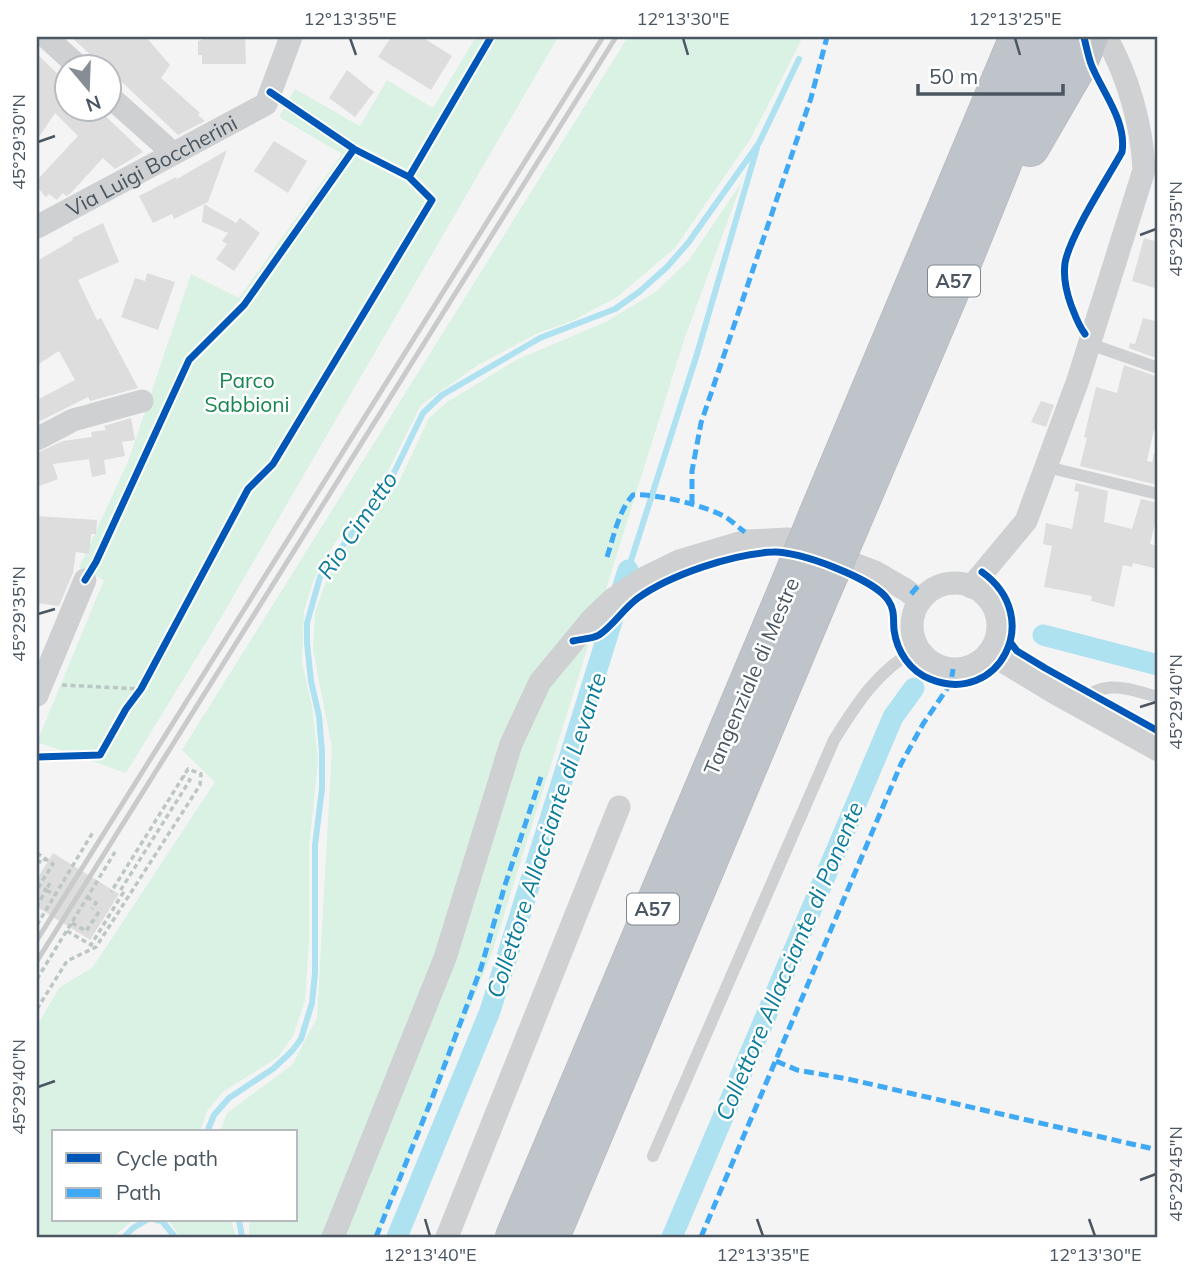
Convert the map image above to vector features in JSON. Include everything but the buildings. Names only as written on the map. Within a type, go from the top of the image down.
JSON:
[{"type":"highway","name":"A57","points":[[910,300],[992,37]]},
{"type":"highway","name":"Tangenziale di Mestre","points":[[835,518],[910,300],[1019,37]]},
{"type":"highway","name":"Tangenziale di Mestre","points":[[515,1237],[835,518],[963,260],[1053,37]]},
{"type":"highway","name":"A57","points":[[963,260],[1082,54]]},
{"type":"highway","name":"Tangenziale di Mestre","points":[[550,1237],[806,586]]},
{"type":"street","points":[[46,37],[63,52]]},
{"type":"street","name":"Via Luigi Boccherini","points":[[37,227],[266,104],[291,37]]},
{"type":"street","points":[[971,587],[1026,521],[1090,344],[1144,170],[1143,143],[1119,48],[1106,37]]},
{"type":"street","points":[[122,107],[165,146]]},
{"type":"street","points":[[37,439],[73,420],[142,401]]},
{"type":"street","points":[[333,1237],[445,958],[511,744],[540,682],[580,633],[613,599],[646,577],[679,561],[746,541],[788,539],[875,572],[920,601]]},
{"type":"street","points":[[38,687],[85,580]]},
{"type":"street","points":[[962,584],[971,587],[986,597],[997,620],[996,637],[989,653],[973,665],[953,669],[933,663],[918,648],[912,625],[920,601],[943,585],[962,584]]},
{"type":"street","points":[[989,653],[1158,750]]},
{"type":"street","points":[[447,1237],[619,807]]},
{"type":"lane","points":[[1090,344],[1158,368]]},
{"type":"lane","points":[[1047,467],[1158,494]]},
{"type":"lane","points":[[653,1156],[834,740],[862,695],[894,663],[918,648]]},
{"type":"lane","points":[[1074,704],[1088,693],[1105,686],[1126,688],[1158,697]]},
{"type":"path","points":[[133,699],[146,678]]},
{"type":"path","points":[[38,687],[141,689]]},
{"type":"path","points":[[37,1009],[67,961],[96,947],[200,785],[201,775],[188,769],[111,892]]},
{"type":"path","points":[[66,931],[91,945],[123,893],[120,891],[190,780],[183,776]]},
{"type":"path","points":[[37,925],[93,832]]},
{"type":"path","points":[[37,979],[115,852]]},
{"type":"path","points":[[37,853],[53,864],[39,886],[55,895]]},
{"type":"path","points":[[37,860],[42,863],[45,859]]},
{"type":"path","points":[[48,906],[38,903],[50,883]]},
{"type":"path","points":[[87,897],[96,903],[92,909]]},
{"type":"path","points":[[72,923],[86,931],[101,909]]},
{"type":"green space","name":"Parco Sabbioni","points":[[476,37],[558,37],[219,621],[126,773],[37,742],[104,580],[79,568],[129,459],[191,274],[239,298],[342,154],[279,117],[295,89],[360,126],[387,80],[433,108]]},
{"type":"green space","points":[[628,37],[803,37],[751,138],[675,248],[617,297],[572,321],[538,333],[478,365],[421,405],[384,479],[334,544],[314,579],[304,611],[302,663],[312,706],[318,760],[309,848],[309,940],[305,1001],[293,1036],[278,1057],[223,1092],[207,1111],[201,1130],[52,1130],[52,1222],[131,1222],[113,1237],[37,1237],[37,1026],[59,988],[93,967],[215,782],[182,750]]},
{"type":"green space","points":[[742,182],[684,340],[493,950],[378,1237],[249,1237],[249,1222],[298,1222],[298,1130],[221,1130],[227,1113],[292,1065],[317,1018],[332,748],[313,650],[315,612],[328,577],[355,535],[399,482],[429,418],[447,402],[518,359],[606,322],[657,291],[689,260]]},
{"type":"green space","points":[[170,1222],[232,1222],[236,1237],[180,1237]]},
{"type":"waterway","name":"Rio Cimetto","points":[[208,1130],[214,1115],[229,1098],[274,1068],[292,1051],[301,1039],[312,1003],[315,973],[315,845],[322,789],[322,752],[319,716],[311,681],[307,623],[320,577],[390,481],[423,413],[442,395],[540,338],[615,309],[667,267],[688,243],[759,143],[799,59]]},
{"type":"waterway","name":"Collettore Allacciante di Levante","points":[[628,570],[697,354],[757,148]]},
{"type":"waterway","name":"Collettore Allacciante di Levante","points":[[397,1237],[490,1011],[628,570]]},
{"type":"waterway","points":[[1043,635],[1158,665]]},
{"type":"waterway","name":"Collettore Allacciante di Ponente","points":[[672,1237],[893,717],[914,688]]},
{"type":"waterway","name":"Rio Cimetto","points":[[124,1237],[144,1222]]},
{"type":"waterway","name":"Rio Cimetto","points":[[163,1222],[175,1237]]},
{"type":"waterway","name":"Rio Cimetto","points":[[239,1222],[242,1237]]},
{"type":"railway","points":[[37,940],[603,37]]},
{"type":"railway","points":[[37,961],[616,37]]},
{"type":"marked path","points":[[692,504],[692,471],[701,423],[811,98],[827,37]]},
{"type":"marked path","points":[[607,557],[620,517],[633,495],[667,498],[695,505],[718,513],[745,532]]},
{"type":"marked path","points":[[911,594],[919,585]]},
{"type":"marked path","points":[[701,1237],[901,764],[923,724],[951,683],[953,669]]},
{"type":"marked path","points":[[376,1237],[481,968],[541,777]]},
{"type":"marked path","points":[[776,1061],[797,1070],[848,1079],[1158,1150]]},
{"type":"cycle path","points":[[37,757],[100,755],[126,709],[141,689],[248,489],[273,464],[432,200],[409,177],[491,37]]},
{"type":"cycle path","points":[[1084,37],[1091,64],[1117,118],[1123,140],[1122,152],[1081,223],[1065,263],[1068,295],[1085,334]]},
{"type":"cycle path","points":[[270,92],[354,149]]},
{"type":"cycle path","points":[[85,580],[96,562],[189,360],[244,305],[354,149],[409,177]]},
{"type":"cycle path","points":[[573,641],[599,635],[638,598],[667,581],[721,561],[757,554],[784,553],[834,567],[868,583],[880,592],[892,607],[894,630],[901,653],[923,676],[954,684],[976,681],[993,670],[1006,653],[1012,633],[1010,612],[1001,591],[982,572]]},
{"type":"cycle path","points":[[1010,642],[1017,651],[1045,668],[1158,731]]}]
